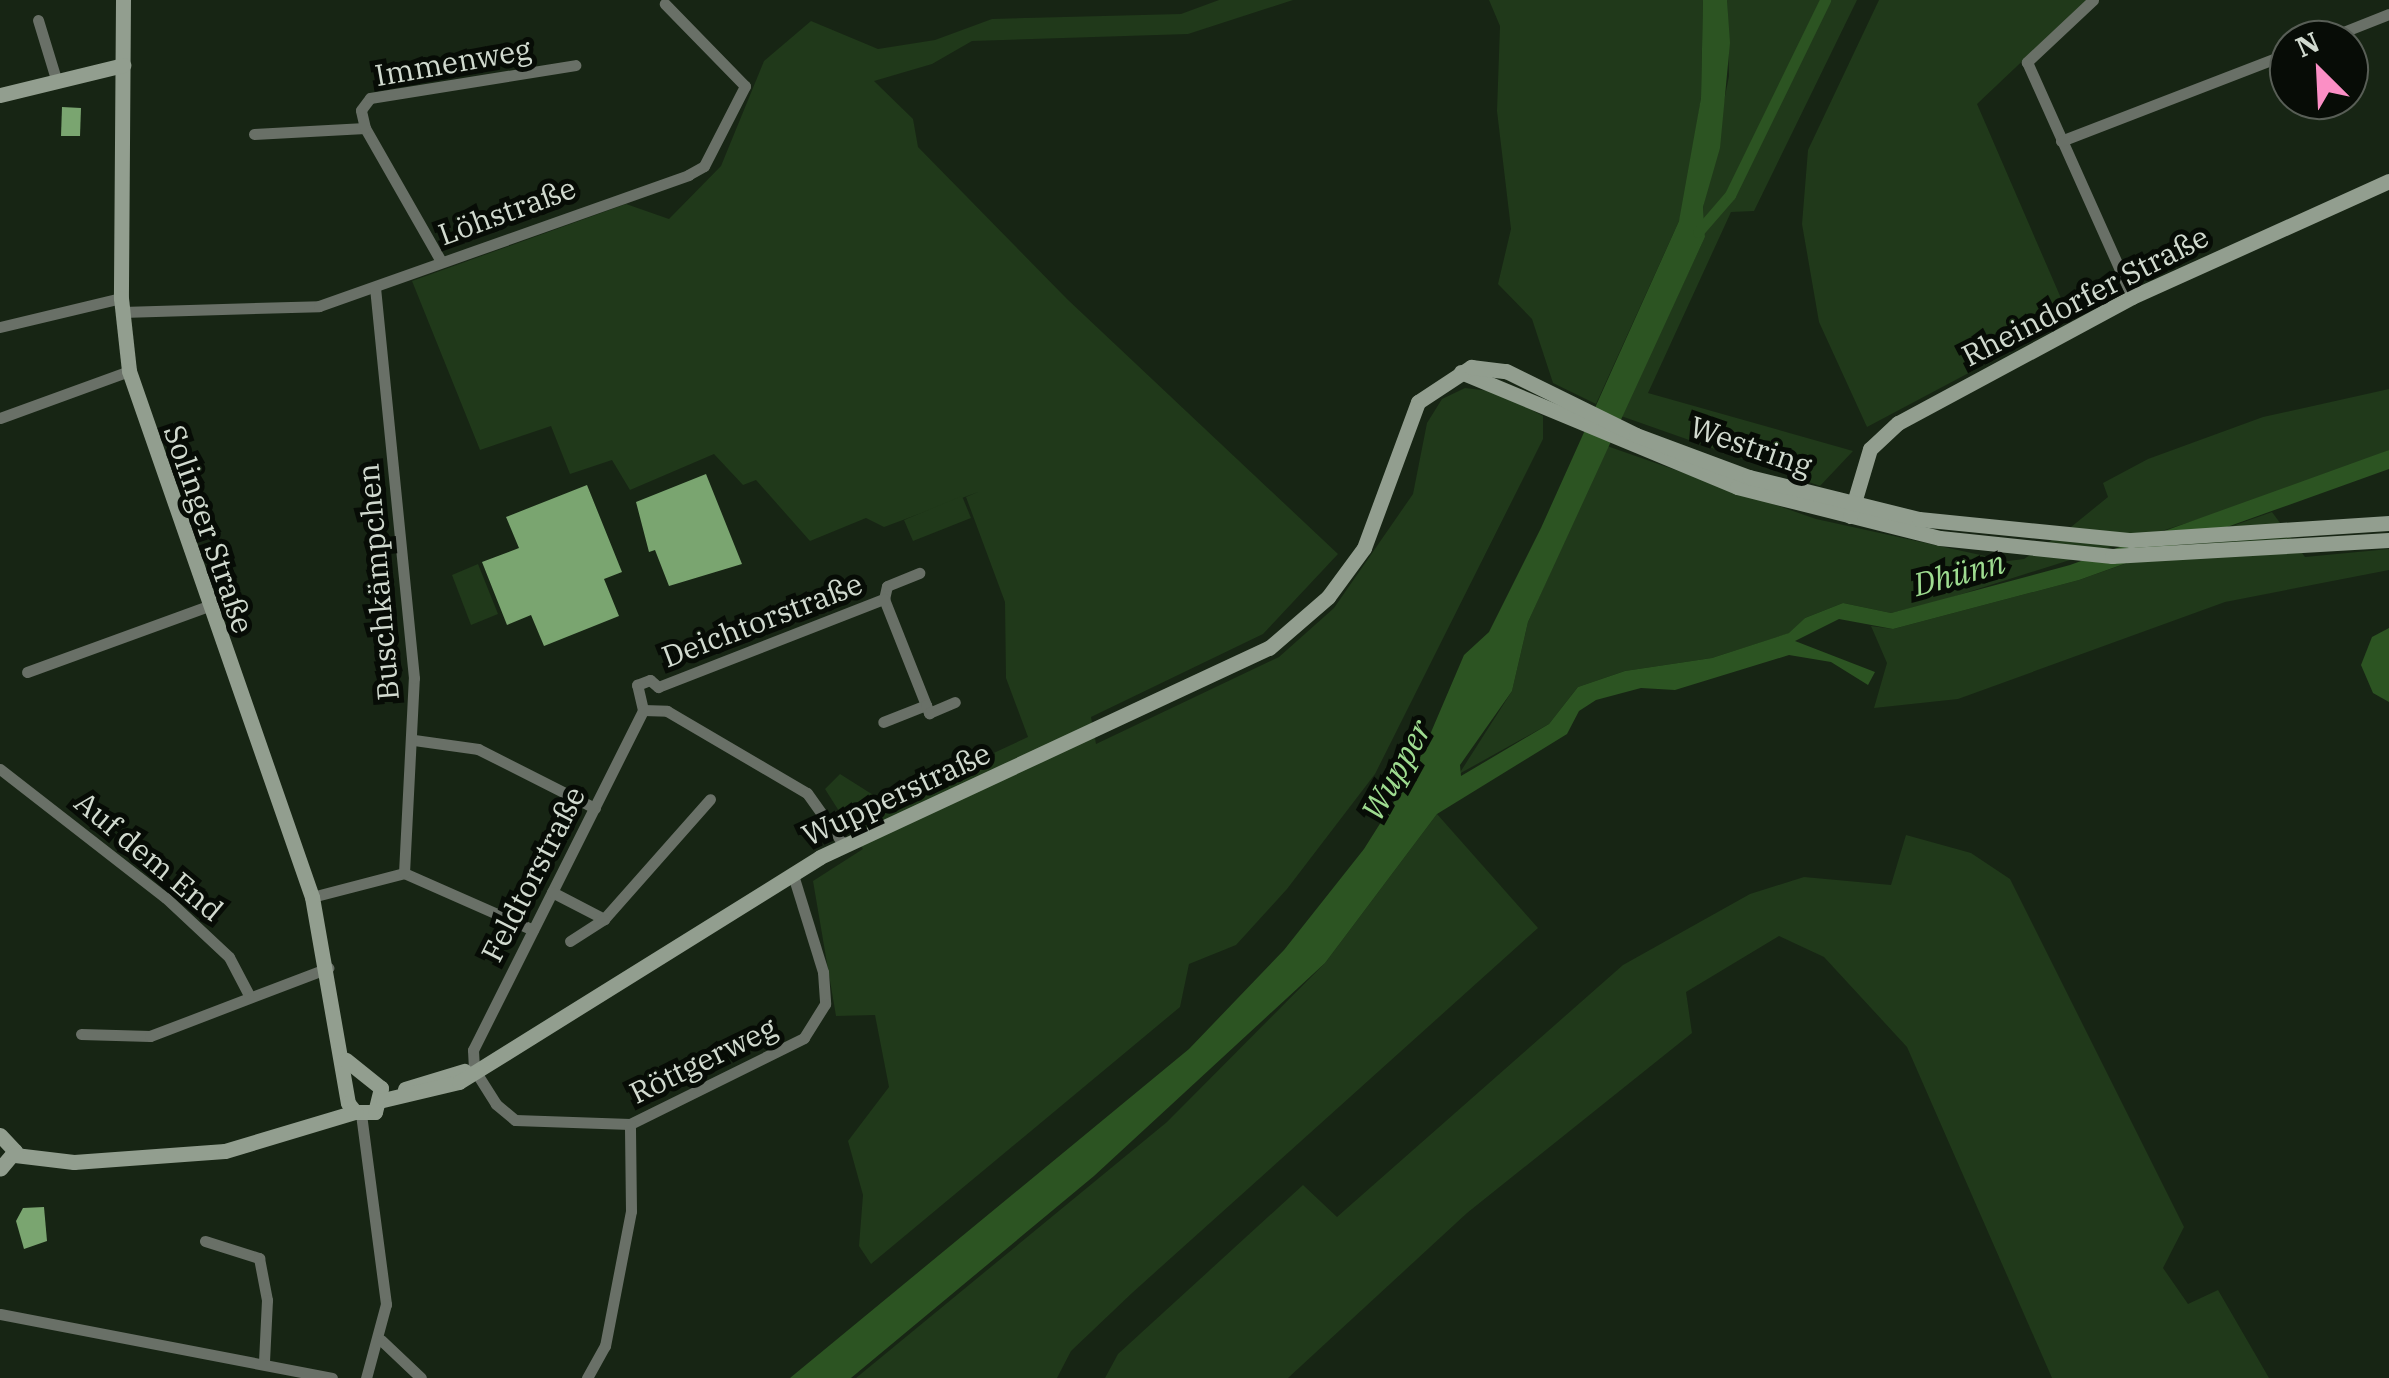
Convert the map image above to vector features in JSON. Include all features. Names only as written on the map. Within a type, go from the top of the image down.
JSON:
[{"type":"main road","name":"Solinger Straße","points":[[122,0],[121,305],[129,372],[206,607],[312,898],[346,1060],[364,1099]]},
{"type":"main road","points":[[0,95],[56,78],[123,65]]},
{"type":"main road","name":"Rheindorfer Straße","points":[[1850,513],[1870,450],[1885,432],[2132,297],[2389,181]]},
{"type":"main road","name":"Wupperstraße","points":[[14,1155],[74,1162],[198,1154],[330,1120],[364,1099],[441,1091],[844,846],[1254,658],[1342,580],[1386,504],[1418,402],[1461,372],[1526,389],[1634,441],[1850,513]]},
{"type":"main road","points":[[1850,513],[2040,534],[2178,540],[2389,523]]},
{"type":"main road","points":[[1850,513],[2002,547],[2112,556],[2298,550],[2389,540]]},
{"type":"main road","points":[[0,1135],[14,1155],[0,1169]]},
{"type":"street","points":[[2093,0],[2026,62],[2132,297]]},
{"type":"street","name":"Löhstraße","points":[[0,326],[121,305],[260,313],[319,306],[704,166],[745,86],[665,4]]},
{"type":"street","points":[[38,20],[56,78]]},
{"type":"street","points":[[2061,140],[2269,61]]},
{"type":"street","name":"Immenweg","points":[[441,261],[366,128],[360,110],[370,98],[575,65]]},
{"type":"street","name":"Immenweg","points":[[254,134],[366,128]]},
{"type":"street","name":"Buschkämpchen","points":[[375,287],[414,740],[404,872]]},
{"type":"street","points":[[0,418],[129,372]]},
{"type":"street","name":"Deichtorstraße","points":[[919,573],[888,586],[884,600],[926,704]]},
{"type":"street","name":"Deichtorstraße","points":[[658,687],[884,600]]},
{"type":"street","points":[[27,672],[206,607]]},
{"type":"street","name":"Feldtorstraße","points":[[474,1069],[472,1050],[650,708],[637,684],[650,680],[658,687]]},
{"type":"street","points":[[650,708],[658,687]]},
{"type":"street","points":[[883,722],[926,704],[929,713],[955,702]]},
{"type":"street","name":"Deichtorstraße","points":[[650,708],[807,793],[844,846]]},
{"type":"street","points":[[414,740],[478,749],[595,808]]},
{"type":"street","name":"Auf dem End","points":[[0,769],[166,898],[228,957],[250,997]]},
{"type":"street","points":[[570,942],[604,920],[710,799]]},
{"type":"street","points":[[312,898],[404,872],[532,930]]},
{"type":"street","name":"Röttgerweg","points":[[474,1069],[515,1120],[630,1124],[790,1046],[820,1017],[823,972],[793,875]]},
{"type":"street","points":[[552,892],[604,920]]},
{"type":"street","points":[[81,1034],[150,1036],[328,968]]},
{"type":"street","points":[[364,1099],[384,1266],[381,1340],[366,1378]]},
{"type":"street","points":[[587,1378],[605,1346],[631,1210],[630,1124]]},
{"type":"street","points":[[205,1241],[259,1258],[267,1300],[264,1361]]},
{"type":"street","points":[[0,1314],[264,1361],[332,1378]]},
{"type":"street","points":[[381,1340],[421,1378]]},
{"type":"shaded area","points":[[1219,0],[1293,0],[1188,34],[972,41],[932,64],[874,81],[913,119],[918,147],[1067,299],[1338,554],[1263,634],[1091,717],[1096,744],[1279,657],[1334,608],[1413,494],[1427,423],[1442,399],[1465,388],[1498,392],[1543,416],[1543,439],[1375,774],[1287,889],[1236,945],[1189,964],[1180,1007],[871,1264],[859,1246],[863,1195],[848,1141],[889,1087],[875,1015],[836,1016],[813,881],[863,849],[825,789],[840,774],[886,803],[1028,737],[1006,678],[1005,602],[966,497],[978,492],[884,527],[866,518],[810,541],[756,480],[743,485],[714,454],[630,490],[612,460],[570,474],[551,426],[480,450],[412,281],[626,204],[669,219],[721,166],[764,61],[811,21],[878,49],[935,40],[992,19],[1181,14]]},
{"type":"shaded area","points":[[1489,0],[1703,0],[1701,98],[1684,210],[1596,404],[1553,383],[1532,319],[1498,284],[1511,229],[1497,111],[1500,26]]},
{"type":"shaded area","points":[[1703,0],[1727,0],[1730,43],[1720,148],[1703,207],[1705,237],[1528,622],[1512,691],[1460,765],[1461,776],[1549,724],[1578,687],[1625,671],[1712,658],[1789,633],[1805,618],[1843,603],[1891,613],[2070,565],[2389,450],[2389,469],[2079,580],[1893,629],[1839,619],[1795,641],[1875,672],[1868,685],[1831,662],[1789,655],[1675,690],[1641,688],[1596,700],[1579,711],[1567,734],[1437,814],[1325,963],[1094,1176],[851,1378],[790,1378],[1189,1049],[1284,950],[1364,849],[1417,765],[1464,655],[1489,632],[1541,528],[1679,221],[1701,98]]},
{"type":"shaded area","points":[[1727,0],[1857,0],[1754,211],[1731,212],[1648,393],[1853,451],[1820,486],[1621,416],[1705,237],[1703,207],[1729,76]]},
{"type":"shaded area","points":[[1879,0],[2087,0],[1977,104],[2070,319],[1867,427],[1819,322],[1802,224],[1808,150]]},
{"type":"shaded area","points":[[2389,389],[2389,450],[2307,485],[1943,600],[1891,613],[1843,603],[1805,618],[1790,633],[1712,658],[1625,671],[1578,687],[1549,724],[1459,774],[1512,691],[1528,622],[1607,446],[1816,519],[2008,561],[2024,559],[2071,527],[2108,497],[2103,483],[2148,459],[2263,417]]},
{"type":"shaded area","points":[[962,496],[971,518],[913,541],[904,520]]},
{"type":"shaded area","points":[[2272,512],[2305,557],[2389,549],[2389,570],[2225,602],[1958,699],[1874,708],[1887,663],[1871,626],[1893,629],[2079,580]]},
{"type":"shaded area","points":[[478,564],[498,614],[471,625],[452,575]]},
{"type":"shaded area","points":[[2389,628],[2389,702],[2373,693],[2361,665],[2372,637]]},
{"type":"shaded area","points":[[1437,814],[1538,928],[1132,1293],[1071,1351],[1057,1378],[856,1378],[1167,1122],[1325,963]]},
{"type":"shaded area","points":[[1906,835],[1971,853],[2010,879],[2184,1227],[2163,1268],[2188,1304],[2218,1290],[2269,1378],[2052,1378],[1907,1047],[1824,957],[1779,936],[1686,992],[1692,1033],[1467,1213],[1288,1378],[1105,1378],[1118,1354],[1303,1185],[1337,1217],[1623,965],[1750,894],[1804,877],[1891,885]]},
{"type":"building","points":[[62,107],[81,108],[80,136],[61,136]]},
{"type":"building","points":[[706,474],[742,564],[669,586],[655,550],[649,552],[636,502]]},
{"type":"building","points":[[587,485],[622,572],[604,579],[619,616],[544,646],[531,615],[507,625],[482,562],[519,548],[506,517]]},
{"type":"building","points":[[44,1207],[47,1241],[24,1249],[16,1221],[23,1208]]},
{"type":"waterway","points":[[1698,232],[1730,195],[1825,0]]},
{"type":"water label","name":"Dhünn","points":[[1959,573]]},
{"type":"water label","name":"Wupper","points":[[1396,770]]}]
